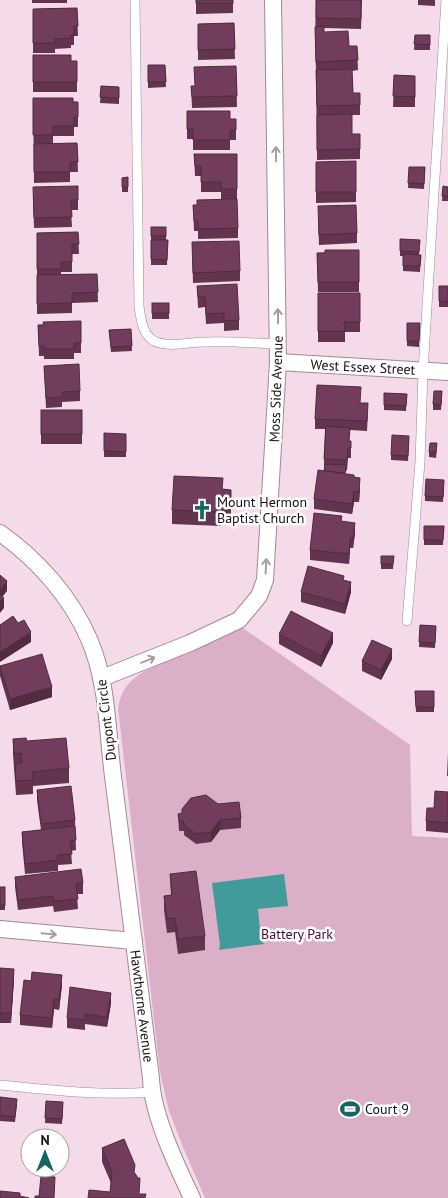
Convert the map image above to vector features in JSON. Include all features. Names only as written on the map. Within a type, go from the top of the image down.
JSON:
[{"type":"street","name":"Moss Side Avenue","points":[[102,678],[190,643],[239,620],[259,596],[265,580],[278,362],[273,0]]},
{"type":"street","name":"West Essex Street","points":[[278,362],[448,372]]},
{"type":"street","name":"Dupont Circle","points":[[0,533],[16,544],[46,574],[70,604],[89,639],[102,678],[113,782],[134,941]]},
{"type":"street","name":"Hawthorne Avenue","points":[[0,930],[134,941],[152,1092],[172,1155],[192,1198]]},
{"type":"lane","points":[[135,0],[139,306],[146,334],[153,340],[161,343],[278,344]]},
{"type":"lane","points":[[407,621],[420,462],[423,371],[446,0]]},
{"type":"lane","points":[[0,1085],[80,1092],[129,1094],[152,1092]]},
{"type":"green space","name":"Battery Park","points":[[240,626],[410,745],[412,836],[448,838],[448,1198],[205,1198],[169,1111],[160,1072],[118,708],[126,687],[143,672]]},
{"type":"water","points":[[284,874],[288,906],[258,909],[261,940],[264,944],[219,950],[220,945],[212,883]]},
{"type":"building","points":[[196,0],[233,0],[233,3],[196,3]]},
{"type":"building","points":[[316,0],[361,0],[361,19],[316,18]]},
{"type":"building","points":[[77,8],[78,26],[74,26],[74,35],[71,35],[71,38],[55,39],[55,43],[33,43],[33,9]]},
{"type":"building","points":[[234,23],[235,49],[198,50],[198,24]]},
{"type":"building","points":[[324,26],[324,32],[348,31],[349,46],[357,46],[358,60],[316,62],[315,27]]},
{"type":"building","points":[[415,35],[430,35],[430,45],[414,44]]},
{"type":"building","points":[[33,55],[71,55],[71,61],[77,61],[77,82],[33,82]]},
{"type":"building","points":[[148,65],[165,65],[166,82],[148,82]]},
{"type":"building","points":[[236,66],[237,96],[192,97],[191,86],[195,86],[194,67]]},
{"type":"building","points":[[352,69],[353,93],[360,93],[360,105],[317,106],[316,70]]},
{"type":"building","points":[[394,75],[415,76],[415,97],[393,96]]},
{"type":"building","points":[[101,86],[119,87],[119,98],[100,97]]},
{"type":"building","points":[[33,98],[73,98],[73,102],[78,102],[78,117],[74,117],[74,126],[53,126],[53,135],[33,135]]},
{"type":"building","points":[[187,111],[230,111],[230,119],[236,119],[236,130],[230,130],[230,140],[193,140],[193,129],[187,129]]},
{"type":"building","points":[[352,114],[352,134],[360,134],[360,149],[317,150],[317,115]]},
{"type":"building","points":[[77,143],[78,162],[70,162],[70,172],[34,172],[34,144]]},
{"type":"building","points":[[194,154],[237,154],[237,189],[221,189],[221,182],[201,182],[201,166],[195,166]]},
{"type":"building","points":[[356,161],[356,192],[316,192],[316,162]]},
{"type":"building","points":[[409,167],[425,167],[424,184],[408,183]]},
{"type":"building","points":[[128,177],[128,187],[122,187],[122,178]]},
{"type":"building","points":[[78,186],[78,200],[71,200],[72,217],[34,218],[33,187]]},
{"type":"building","points":[[443,186],[448,187],[448,196],[442,196]]},
{"type":"building","points":[[237,199],[238,228],[198,229],[198,221],[194,221],[193,205],[197,205],[197,200]]},
{"type":"building","points":[[356,205],[357,233],[319,235],[318,206]]},
{"type":"building","points":[[151,227],[166,227],[166,236],[151,236]]},
{"type":"building","points":[[78,232],[79,244],[72,244],[72,262],[61,262],[61,269],[37,269],[37,233]]},
{"type":"building","points":[[400,239],[420,240],[419,252],[400,251]]},
{"type":"building","points":[[151,240],[168,240],[167,260],[151,259]]},
{"type":"building","points":[[239,241],[240,271],[193,273],[192,242]]},
{"type":"building","points":[[325,250],[359,250],[359,282],[318,282],[317,253],[325,253]]},
{"type":"building","points":[[403,254],[421,255],[420,266],[403,266]]},
{"type":"building","points":[[97,274],[98,292],[72,293],[72,303],[37,304],[37,275]]},
{"type":"building","points":[[237,284],[239,320],[224,321],[224,313],[206,314],[205,297],[198,297],[197,286]]},
{"type":"building","points":[[439,286],[448,286],[448,302],[439,301]]},
{"type":"building","points":[[318,293],[360,293],[360,322],[344,322],[345,331],[318,331]]},
{"type":"building","points":[[152,303],[169,303],[169,313],[152,313]]},
{"type":"building","points":[[81,321],[81,343],[74,343],[74,349],[44,349],[44,346],[39,346],[38,325],[44,325],[43,322]]},
{"type":"building","points":[[407,323],[420,323],[419,341],[407,341]]},
{"type":"building","points":[[131,329],[132,346],[111,347],[109,330]]},
{"type":"building","points":[[79,364],[80,391],[62,392],[62,397],[46,398],[44,366]]},
{"type":"building","points":[[317,385],[361,387],[360,403],[368,403],[367,421],[315,419]]},
{"type":"building","points":[[434,391],[442,391],[441,405],[433,404]]},
{"type":"building","points":[[384,393],[407,394],[406,406],[384,405]]},
{"type":"building","points":[[41,410],[82,410],[82,434],[41,434]]},
{"type":"building","points":[[326,426],[350,428],[349,441],[351,441],[351,448],[348,448],[347,460],[324,459]]},
{"type":"building","points":[[104,433],[126,434],[126,452],[104,451]]},
{"type":"building","points":[[392,435],[409,436],[408,456],[391,455]]},
{"type":"building","points":[[430,443],[437,443],[436,452],[429,452]]},
{"type":"building","points":[[325,464],[346,465],[345,473],[324,471]]},
{"type":"building","points":[[318,470],[354,475],[354,477],[360,478],[359,492],[354,491],[352,504],[314,499]]},
{"type":"building","points":[[174,476],[223,478],[222,489],[231,490],[231,502],[221,501],[221,512],[172,510]]},
{"type":"building","points":[[426,479],[444,480],[443,497],[425,496]]},
{"type":"building","points":[[314,513],[342,516],[341,521],[355,523],[353,538],[350,538],[349,554],[310,550]]},
{"type":"building","points":[[424,526],[444,526],[443,540],[424,540]]},
{"type":"building","points":[[381,556],[394,556],[393,564],[381,564]]},
{"type":"building","points":[[308,566],[344,576],[343,580],[351,582],[345,604],[301,592]]},
{"type":"building","points":[[0,575],[7,581],[0,590]]},
{"type":"building","points":[[0,594],[4,598],[0,602]]},
{"type":"building","points":[[291,611],[333,633],[321,656],[279,634]]},
{"type":"building","points":[[13,616],[18,623],[24,620],[31,632],[0,652],[0,625]]},
{"type":"building","points":[[420,625],[436,626],[435,643],[419,642]]},
{"type":"building","points":[[372,640],[392,649],[381,670],[362,661]]},
{"type":"building","points":[[42,654],[52,687],[10,699],[0,666]]},
{"type":"building","points":[[415,691],[434,691],[434,707],[416,707]]},
{"type":"building","points":[[26,738],[27,741],[66,738],[69,768],[32,772],[33,780],[16,781],[15,764],[22,763],[21,753],[14,754],[13,739]]},
{"type":"building","points":[[71,786],[75,820],[41,824],[37,790]]},
{"type":"building","points":[[435,791],[448,792],[448,823],[426,821],[427,808],[434,808]]},
{"type":"building","points":[[206,795],[218,804],[239,802],[241,818],[220,820],[211,832],[196,834],[184,825],[184,821],[179,821],[178,814],[182,813],[182,809],[191,798]]},
{"type":"building","points":[[75,826],[76,840],[70,841],[72,854],[58,855],[58,860],[25,864],[22,832]]},
{"type":"building","points":[[81,869],[83,883],[76,884],[78,899],[54,901],[53,896],[18,900],[15,877]]},
{"type":"building","points":[[196,871],[205,936],[178,939],[175,918],[167,919],[164,896],[172,895],[170,874]]},
{"type":"building","points":[[0,887],[5,887],[5,905],[0,905]]},
{"type":"building","points":[[0,968],[14,969],[11,1013],[0,1013]]},
{"type":"building","points":[[32,972],[62,975],[59,999],[54,999],[52,1018],[20,1015],[24,980],[31,981]]},
{"type":"building","points":[[70,987],[111,993],[107,1017],[85,1014],[85,1020],[67,1018]]},
{"type":"building","points":[[0,1097],[17,1099],[15,1117],[0,1115]]},
{"type":"building","points":[[46,1101],[63,1102],[62,1119],[45,1118]]},
{"type":"building","points":[[124,1139],[135,1165],[134,1172],[140,1178],[139,1194],[146,1194],[145,1198],[88,1198],[89,1190],[110,1192],[112,1172],[102,1148]]},
{"type":"building","points":[[41,1178],[55,1178],[54,1198],[35,1198],[35,1196],[39,1196]]},
{"type":"building","points":[[0,1191],[20,1193],[20,1196],[29,1198],[0,1198]]},
{"type":"place","name":"Mount Hermon Baptist Church","points":[[202,510]]},
{"type":"place","name":"Court 9","points":[[350,1109]]}]
